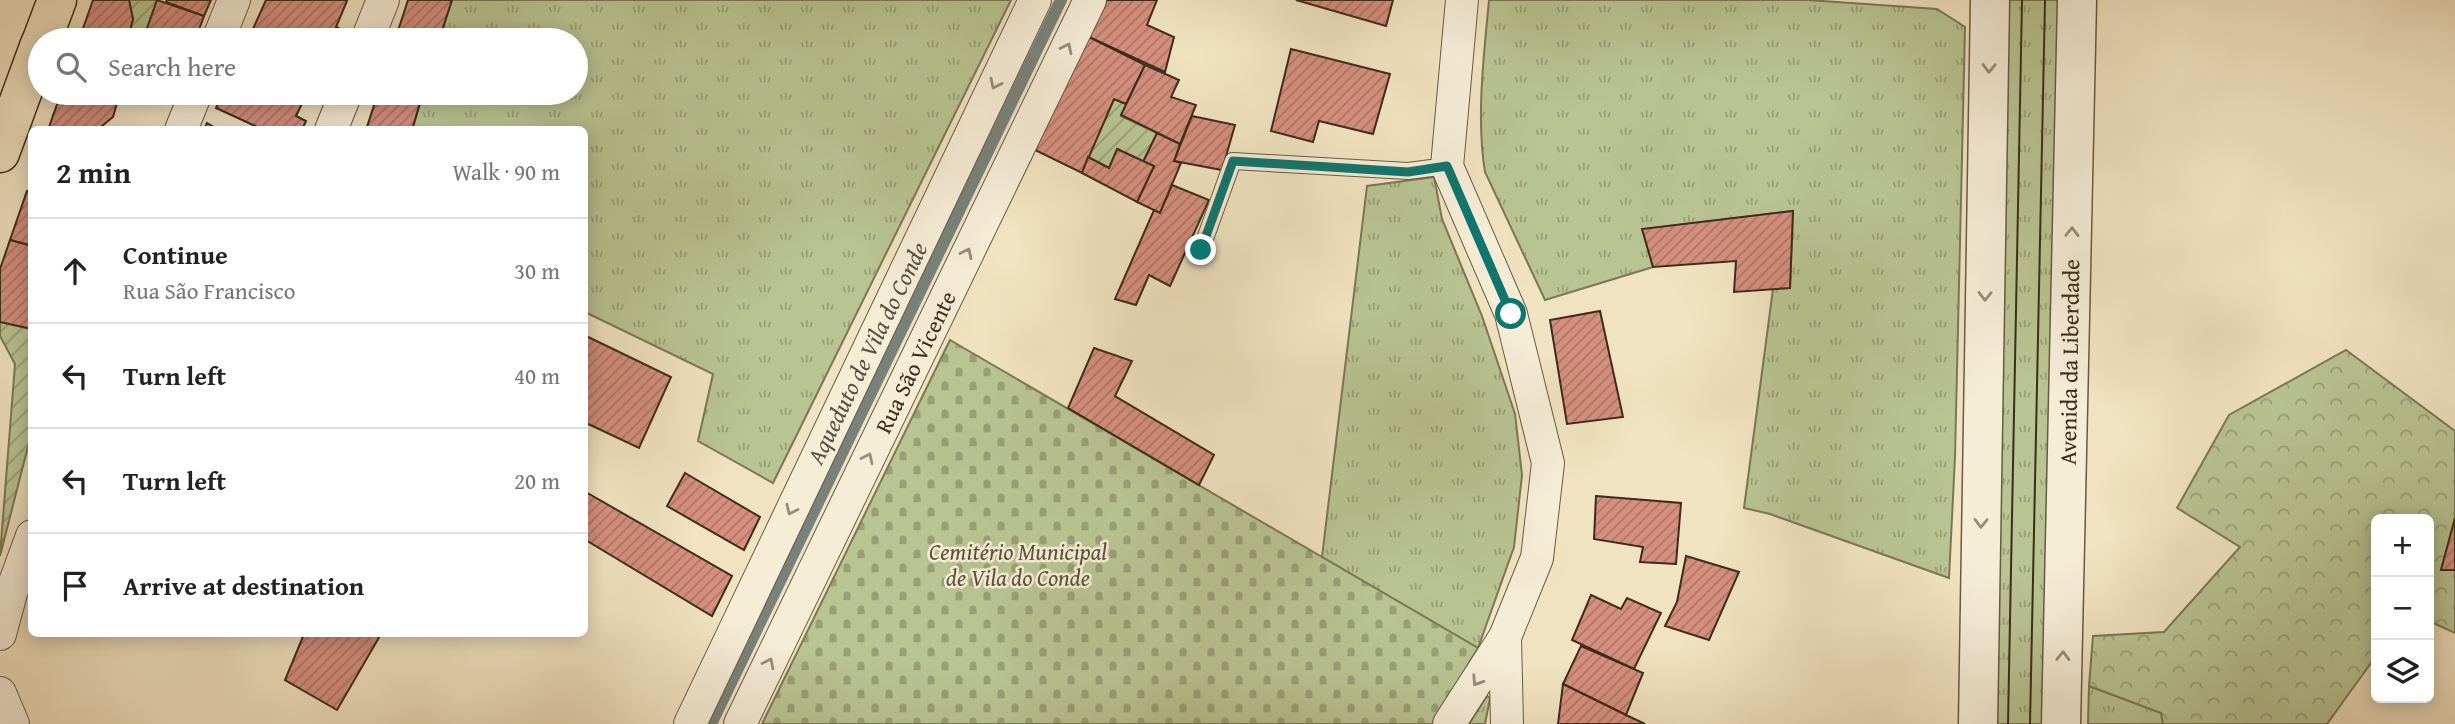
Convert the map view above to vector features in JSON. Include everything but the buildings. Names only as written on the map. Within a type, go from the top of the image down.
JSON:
[{"type":"main road","points":[[46,28],[57,0]]},
{"type":"main road","points":[[0,153],[28,77]]},
{"type":"street","points":[[223,28],[234,0]]},
{"type":"street","points":[[372,28],[383,0]]},
{"type":"street","name":"Rua São Vicente","points":[[690,724],[1035,0]]},
{"type":"street","name":"Rua São Vicente","points":[[740,724],[1090,0]]},
{"type":"street","points":[[1449,724],[1504,638],[1537,558],[1548,463],[1511,314],[1447,166],[1462,0]]},
{"type":"street","points":[[1978,724],[1990,0]]},
{"type":"street","name":"Avenida da Liberdade","points":[[2061,724],[2077,0]]},
{"type":"street","points":[[183,126],[192,105]]},
{"type":"street","points":[[333,126],[341,105]]},
{"type":"street","points":[[0,634],[28,547]]},
{"type":"street","points":[[1504,638],[1507,724]]},
{"type":"street","points":[[0,693],[13,724]]},
{"type":"lane","points":[[1201,250],[1233,161],[1408,172],[1447,166]]},
{"type":"green space","points":[[129,0],[157,0],[147,28],[131,28],[133,19]]},
{"type":"green space","points":[[452,0],[1011,0],[773,483],[698,441],[713,374],[588,313],[588,126],[413,126],[419,105],[588,105],[588,28],[443,28]]},
{"type":"green space","points":[[1489,0],[1808,0],[1937,9],[1965,27],[1955,457],[1949,578],[1770,514],[1744,508],[1773,289],[1790,288],[1793,211],[1643,229],[1653,267],[1545,300],[1485,172],[1481,108]]},
{"type":"green space","points":[[2007,0],[2063,0],[2042,724],[1993,724]]},
{"type":"green space","points":[[1114,99],[1126,104],[1121,116],[1157,133],[1143,162],[1118,149],[1109,168],[1088,157]]},
{"type":"green space","points":[[1434,177],[1442,219],[1482,316],[1515,414],[1522,475],[1514,547],[1478,648],[1322,557],[1367,186]]},
{"type":"green space","points":[[0,322],[28,328],[28,447],[0,556],[15,364],[0,336]]},
{"type":"green space","name":"Cemitério Municipal de Vila do Conde","points":[[950,340],[1478,648],[1432,724],[762,724]]},
{"type":"green space","points":[[2346,350],[2455,431],[2455,518],[2441,570],[2455,570],[2455,633],[2434,623],[2434,514],[2371,514],[2371,663],[2327,724],[2163,724],[2161,713],[2089,686],[2093,636],[2164,632],[2240,547],[2177,508],[2229,415]]},
{"type":"green space","points":[[2089,686],[2162,713],[2163,724],[2088,724]]},
{"type":"green space","points":[[1487,696],[1490,698],[1485,724],[1469,724]]},
{"type":"waterway","name":"Aqueduto de Vila do Conde","points":[[711,724],[1061,0]]},
{"type":"tram line","points":[[2008,724],[2022,0]]},
{"type":"tram line","points":[[2030,724],[2045,0]]},
{"type":"route","points":[[1201,250],[1233,161],[1408,172],[1447,166],[1511,314]]}]
